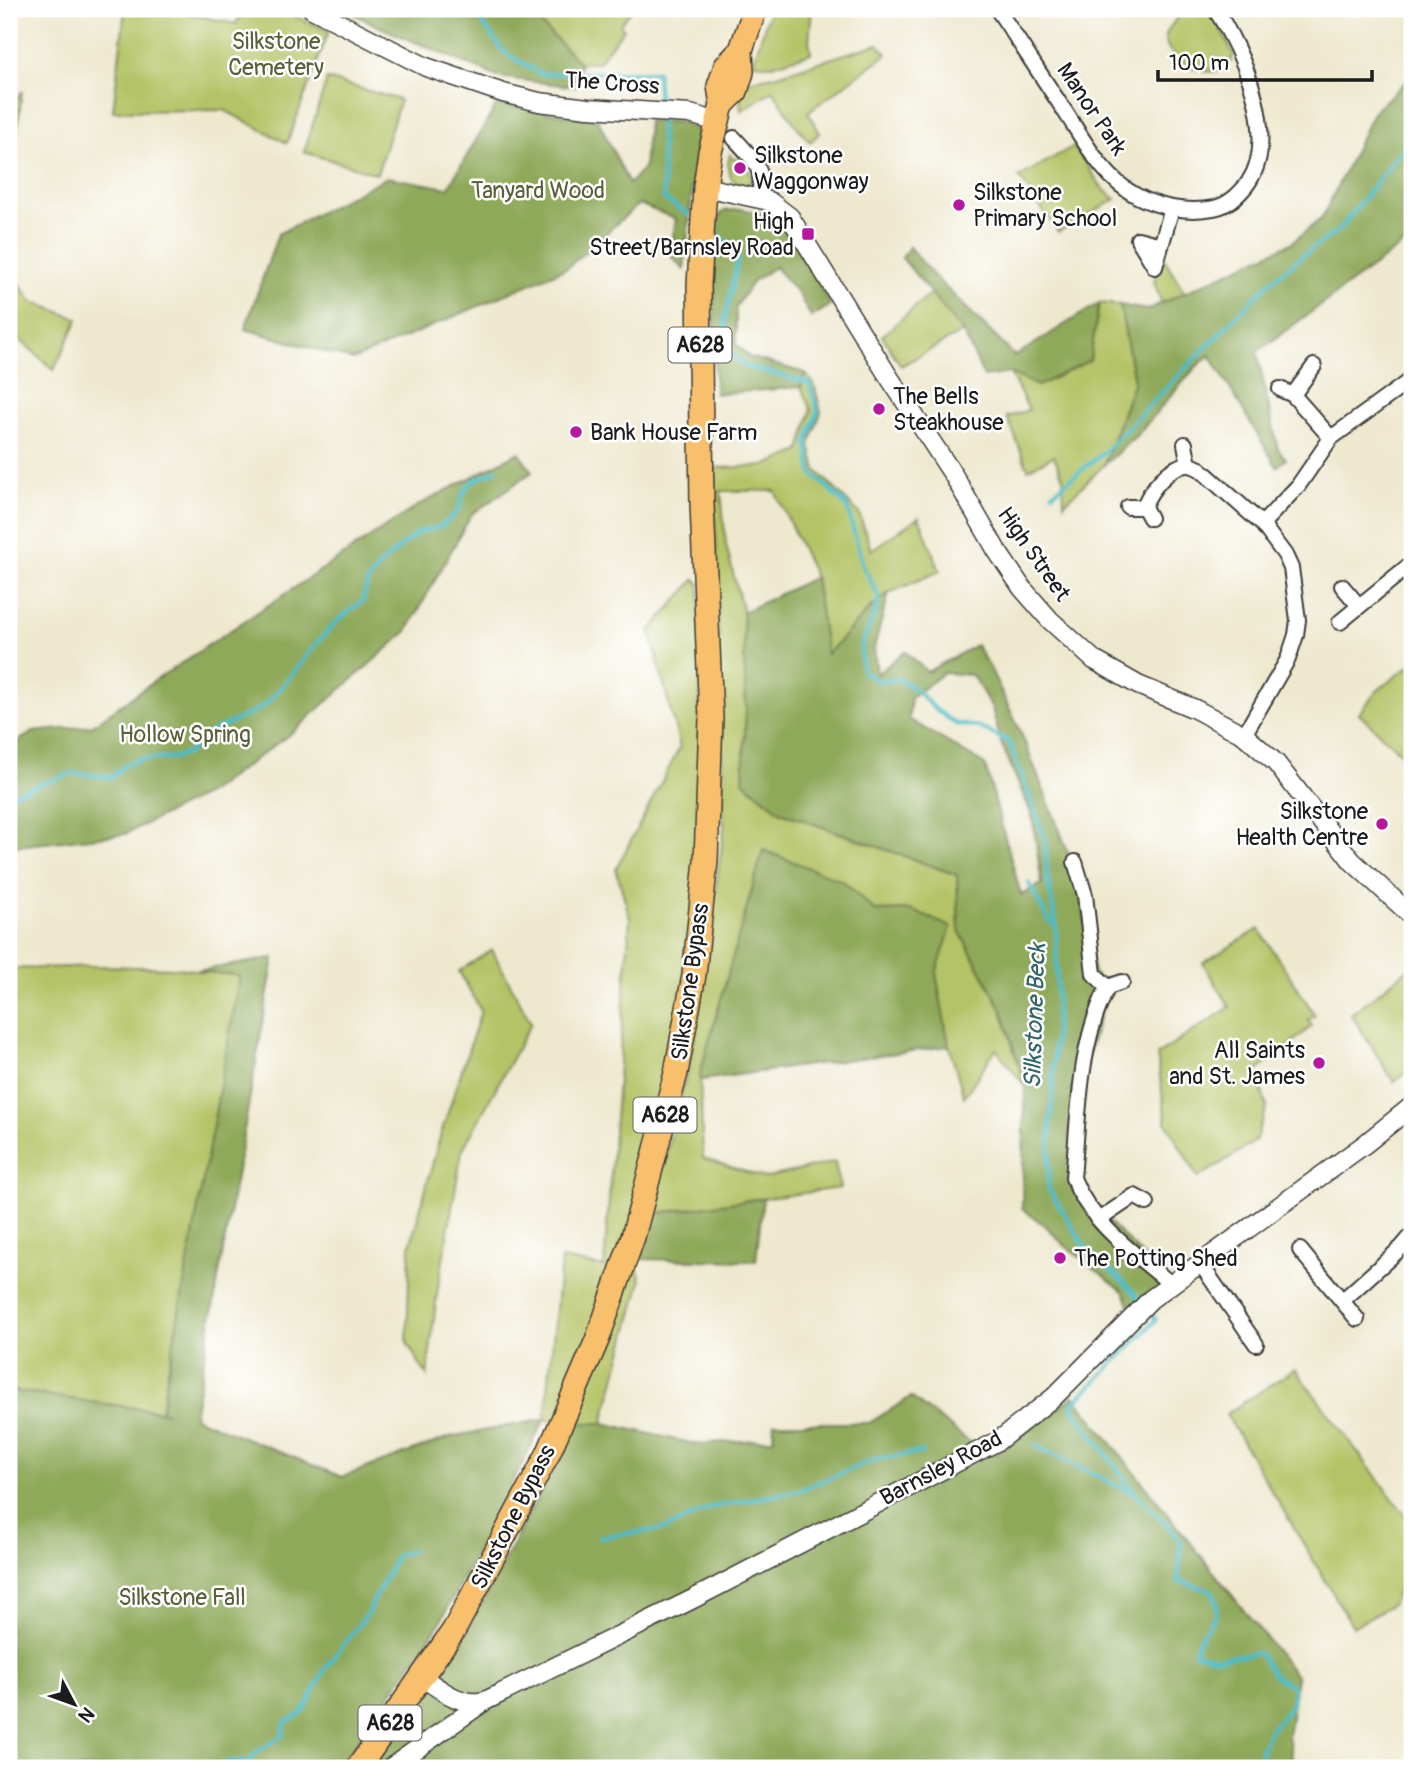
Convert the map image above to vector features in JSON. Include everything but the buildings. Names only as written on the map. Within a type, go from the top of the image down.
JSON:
[{"type":"highway","name":"A628","points":[[731,133],[736,91],[741,77],[741,50],[755,9]]},
{"type":"highway","name":"Silkstone Bypass","points":[[358,1768],[454,1630],[542,1465],[598,1338],[633,1237],[677,1073],[694,975],[706,861],[711,718],[702,503],[699,285],[705,187],[731,133]]},
{"type":"street","name":"The Cross","points":[[312,9],[426,67],[503,93],[539,102],[690,114],[731,133]]},
{"type":"street","name":"Manor Park","points":[[997,9],[1110,176],[1137,196],[1172,208],[1199,211],[1223,206],[1240,193],[1256,171],[1261,147],[1258,104],[1226,26],[1215,9]]},
{"type":"street","points":[[731,133],[761,173],[762,185],[758,197]]},
{"type":"street","name":"High Street","points":[[705,187],[758,197],[769,201],[790,217],[954,476],[997,551],[1022,588],[1050,620],[1094,660],[1138,685],[1195,709],[1244,735],[1276,763],[1352,861],[1412,916]]},
{"type":"street","points":[[1161,245],[1172,208]]},
{"type":"street","points":[[1314,366],[1287,392],[1331,438]]},
{"type":"street","points":[[1262,524],[1298,486],[1331,438],[1412,379]]},
{"type":"street","points":[[1185,444],[1189,465]]},
{"type":"street","points":[[1128,507],[1147,513],[1148,495],[1178,467],[1189,465],[1200,469],[1262,524],[1285,555],[1290,568],[1298,620],[1296,635],[1288,659],[1244,735]]},
{"type":"street","points":[[1340,622],[1412,563]]},
{"type":"street","points":[[1342,586],[1359,606]]},
{"type":"street","points":[[1075,862],[1085,895],[1094,974],[1115,985],[1096,1010],[1083,1073],[1073,1178],[1079,1192],[1100,1219],[1125,1245],[1171,1284]]},
{"type":"street","name":"Barnsley Road","points":[[390,1768],[485,1701],[691,1600],[998,1441],[1054,1397],[1151,1299],[1279,1208],[1412,1106]]},
{"type":"street","points":[[1100,1219],[1136,1195]]},
{"type":"street","points":[[1342,1301],[1402,1247],[1412,1234]]},
{"type":"street","points":[[1300,1250],[1357,1319]]},
{"type":"street","points":[[1200,1263],[1256,1344]]},
{"type":"street","points":[[422,1677],[461,1702],[473,1704],[485,1701]]},
{"type":"green space","name":"Silkstone Cemetery","points":[[125,9],[168,9],[236,24],[244,9],[279,9],[329,31],[287,143],[224,110],[113,111]]},
{"type":"green space","points":[[344,9],[526,9],[580,63],[576,87],[498,77]]},
{"type":"green space","points":[[526,9],[632,9],[620,25],[624,29],[598,62],[580,63]]},
{"type":"green space","points":[[770,9],[812,9],[809,40],[811,53],[772,65],[753,63]]},
{"type":"green space","points":[[1185,9],[1211,9],[1234,55],[1227,66],[1217,71],[1193,68],[1167,45],[1166,36],[1171,25]]},
{"type":"green space","points":[[878,44],[887,54],[808,112],[820,133],[810,142],[773,90],[741,111],[740,102],[746,81],[774,76]]},
{"type":"green space","points":[[1412,76],[1412,238],[1257,352],[1278,449],[1286,459],[1277,467],[1210,355],[1195,368],[1139,433],[1104,465],[1134,381],[1120,305],[1147,310],[1291,243],[1322,218],[1374,111]]},
{"type":"green space","points":[[327,79],[400,100],[377,174],[304,152]]},
{"type":"green space","points":[[22,91],[15,150],[9,162],[9,111]]},
{"type":"green space","name":"Tanyard Wood","points":[[497,104],[598,120],[629,184],[644,168],[648,121],[683,122],[698,131],[684,270],[670,255],[676,219],[639,204],[567,268],[353,360],[245,329],[278,234],[387,177],[448,188]]},
{"type":"green space","points":[[1074,146],[1102,188],[1116,199],[1058,232],[1019,177]]},
{"type":"green space","points":[[730,154],[733,159],[741,159],[752,175],[749,185],[737,183],[730,176]]},
{"type":"green space","points":[[741,209],[767,214],[785,228],[831,305],[811,317],[798,293],[775,267],[753,281],[736,307],[736,344],[749,357],[805,373],[801,387],[715,394],[713,223],[724,211]]},
{"type":"green space","points":[[909,247],[934,276],[1015,356],[1099,303],[1090,360],[1038,386],[1010,373],[984,377],[963,332],[902,258]]},
{"type":"green space","points":[[1162,255],[1185,293],[1162,304],[1154,282]]},
{"type":"green space","points":[[9,267],[31,301],[78,319],[54,370],[9,330]]},
{"type":"green space","points":[[931,293],[963,332],[901,366],[882,336]]},
{"type":"green space","points":[[1099,303],[1120,305],[1134,381],[1104,465],[1064,504],[1063,478],[1054,456],[1028,469],[1007,417],[1029,410],[1010,373],[1038,386],[1090,360]]},
{"type":"green space","points":[[805,373],[814,384],[821,412],[810,444],[816,470],[859,513],[871,550],[919,517],[940,571],[889,593],[873,605],[827,655],[815,577],[775,491],[721,491],[726,545],[743,612],[746,709],[743,781],[782,812],[957,875],[959,930],[1002,1010],[1025,1086],[996,1049],[964,1097],[949,1046],[936,974],[911,910],[875,911],[843,881],[700,1073],[703,1158],[765,1178],[835,1162],[840,1188],[652,1214],[696,1033],[724,829],[714,468],[764,466],[800,451],[811,410],[801,387]]},
{"type":"green space","name":"Hollow Spring","points":[[519,452],[532,472],[471,515],[407,631],[294,731],[209,793],[125,834],[9,847],[9,747],[33,732],[91,726],[417,506]]},
{"type":"green space","points":[[815,577],[827,654],[873,605],[889,593],[874,648],[877,674],[905,651],[927,672],[976,645],[990,668],[1021,733],[1068,852],[1075,862],[1094,974],[1108,987],[1083,1073],[1079,1192],[1171,1284],[1134,1314],[1123,1291],[1022,1209],[1025,1086],[1002,1010],[959,930],[957,875],[781,812],[743,781],[746,709],[743,612]],"holes":[[[944,673],[972,675],[992,708],[1001,743],[1032,815],[1042,884],[1021,895],[985,765],[909,719],[911,697]]]},
{"type":"green space","points":[[695,579],[700,584],[700,859],[687,977],[628,1234],[641,1281],[603,1423],[561,1424],[545,1419],[561,1259],[604,1267],[630,918],[616,869],[680,747],[650,631]]},
{"type":"green space","points":[[1412,664],[1412,764],[1359,714],[1377,691]]},
{"type":"green space","points":[[763,850],[843,881],[875,911],[911,910],[951,927],[936,974],[949,1046],[700,1080]]},
{"type":"green space","points":[[1259,929],[1315,1015],[1308,1020],[1312,1026],[1256,1072],[1267,1107],[1255,1141],[1198,1178],[1166,1122],[1157,1055],[1230,1007],[1203,963]]},
{"type":"green space","points":[[492,950],[531,1023],[462,1151],[437,1294],[427,1376],[407,1343],[410,1246],[440,1137],[481,1011],[459,971]]},
{"type":"green space","name":"Silkstone Fall","points":[[274,958],[194,1417],[342,1477],[450,1437],[545,1419],[440,1623],[339,1768],[9,1768],[9,1390],[169,1413],[161,1411],[240,976],[197,971]]},
{"type":"green space","points":[[98,966],[176,968],[240,975],[188,1280],[161,1411],[9,1392],[9,969]]},
{"type":"green space","points":[[1412,966],[1412,1069],[1394,1082],[1351,1014]]},
{"type":"green space","points":[[763,1198],[756,1261],[635,1259],[652,1214]]},
{"type":"green space","points":[[1295,1369],[1412,1524],[1412,1567],[1392,1604],[1353,1627],[1226,1414]]},
{"type":"green space","points":[[1074,1396],[1297,1677],[1288,1736],[1294,1768],[369,1768],[451,1661],[577,1423],[603,1423],[695,1444],[773,1439],[774,1423],[869,1423],[911,1397],[980,1450],[996,1454]]},
{"type":"waterway","name":"Silkstone Beck","points":[[472,9],[505,53],[541,74],[657,72],[659,107]]},
{"type":"waterway","name":"Silkstone Beck","points":[[660,115],[664,199],[690,215]]},
{"type":"waterway","points":[[1053,493],[1104,452],[1269,283],[1340,229],[1412,137]]},
{"type":"waterway","name":"Silkstone Beck","points":[[713,230],[739,254],[725,319],[728,352],[744,366],[809,383],[818,411],[807,442],[812,473],[847,506],[863,566],[879,597],[861,647],[862,671],[878,681],[899,679],[956,724],[979,727],[1009,742],[1045,839],[1047,875],[1056,926],[1057,986],[1048,1188],[1087,1250],[1141,1301]]},
{"type":"waterway","points":[[9,795],[72,773],[113,777],[131,762],[180,756],[190,751],[211,732],[258,710],[271,699],[335,623],[363,601],[368,580],[386,559],[417,533],[442,526],[458,511],[464,491],[473,481],[496,470]]},
{"type":"waterway","points":[[1029,883],[1048,920],[1056,926]]},
{"type":"waterway","name":"Silkstone Beck","points":[[1147,1308],[1156,1320],[1071,1406],[1136,1494],[1181,1542],[1178,1581],[1212,1591],[1217,1609],[1195,1653],[1217,1658],[1259,1653],[1274,1676],[1294,1687],[1292,1705],[1270,1730],[1261,1751],[1263,1768]]},
{"type":"waterway","points":[[1035,1446],[1135,1494]]},
{"type":"waterway","points":[[600,1537],[665,1529],[713,1507],[800,1490],[876,1459],[922,1452]]},
{"type":"waterway","points":[[222,1768],[229,1761],[249,1762],[256,1753],[283,1735],[285,1722],[303,1713],[325,1669],[367,1614],[397,1555],[413,1550]]},
{"type":"place","name":"Silkstone Waggonway","points":[[740,168]]},
{"type":"place","name":"Silkstone Primary School","points":[[959,205]]},
{"type":"place","name":"High Street/Barnsley Road","points":[[808,234]]},
{"type":"place","name":"The Bells Steakhouse","points":[[879,409]]},
{"type":"place","name":"Bank House Farm","points":[[576,432]]},
{"type":"place","name":"Silkstone Health Centre","points":[[1382,824]]},
{"type":"place","name":"All Saints and St. James","points":[[1319,1063]]},
{"type":"place","name":"The Potting Shed","points":[[1060,1258]]}]
